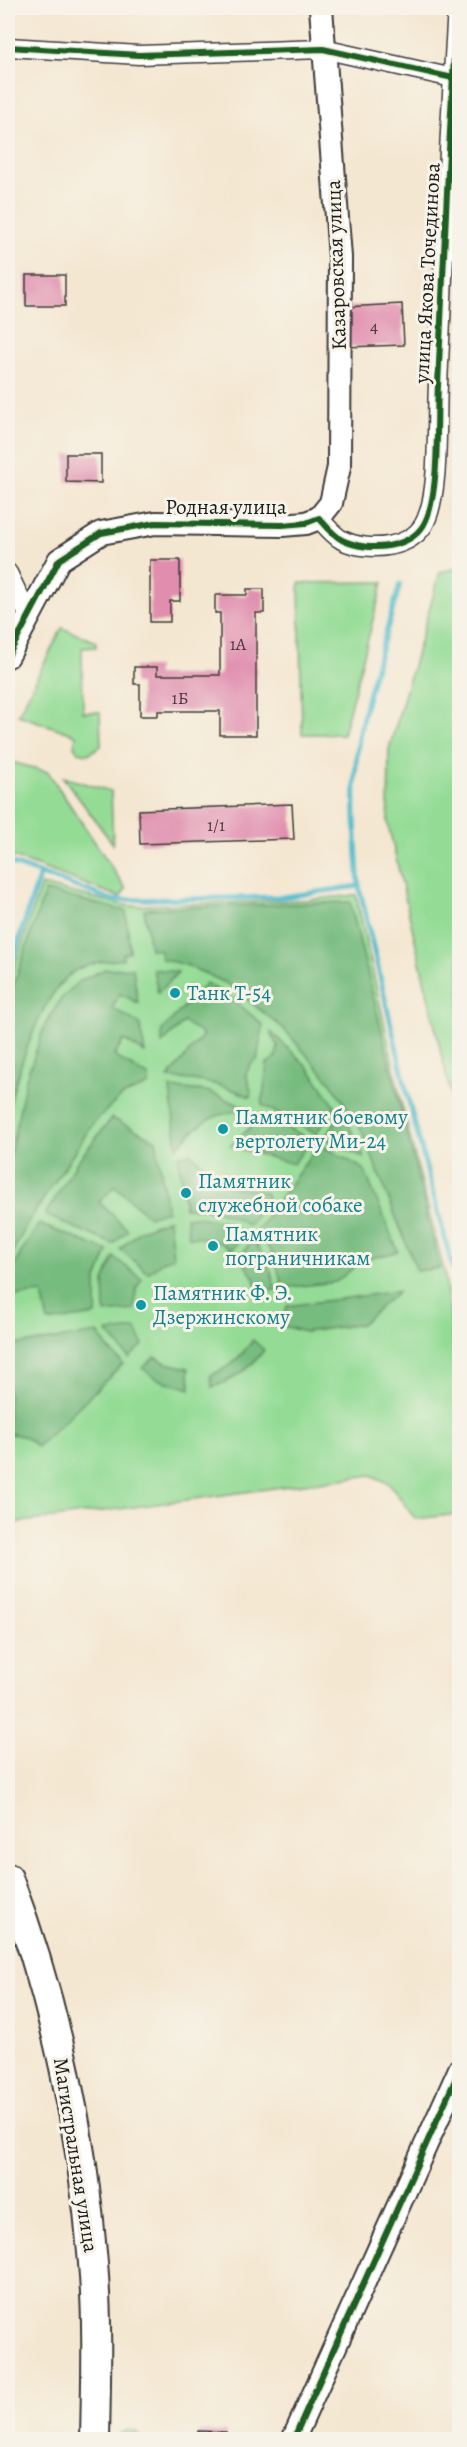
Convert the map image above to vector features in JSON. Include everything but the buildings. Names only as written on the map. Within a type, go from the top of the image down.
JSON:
[{"type":"main road","name":"Магистральная улица","points":[[8,1878],[40,1976],[60,2053],[86,2193],[96,2320],[95,2439]]},
{"type":"street","name":"Казаровская улица","points":[[319,518],[331,503],[339,467],[340,257],[321,8]]},
{"type":"street","name":"улица Якова Точединова","points":[[319,518],[334,535],[344,541],[363,546],[392,545],[416,536],[427,520],[434,489],[458,8]]},
{"type":"street","points":[[8,47],[139,55],[323,48],[453,78]]},
{"type":"street","name":"Родная улица","points":[[8,656],[59,560],[101,534],[155,523],[282,525],[306,523],[319,518]]},
{"type":"street","points":[[8,573],[28,615]]},
{"type":"street","points":[[293,2439],[459,2069]]},
{"type":"green space","points":[[460,568],[459,1119],[456,1117],[388,824],[389,749],[440,572]]},
{"type":"green space","points":[[383,582],[343,734],[302,734],[299,583]]},
{"type":"green space","points":[[62,628],[96,642],[96,647],[82,648],[83,712],[100,712],[101,746],[88,754],[78,752],[74,746],[76,735],[18,715]]},
{"type":"green space","points":[[8,761],[48,772],[126,889],[120,897],[8,855]]},
{"type":"green space","points":[[63,777],[111,791],[113,844]]},
{"type":"green space","points":[[41,885],[128,906],[307,900],[356,895],[402,1105],[445,1274],[460,1400],[459,1514],[415,1519],[390,1484],[371,1475],[8,1524],[8,986]]},
{"type":"green space","points":[[45,891],[126,911],[130,952],[123,954],[123,959],[94,963],[78,969],[65,979],[53,994],[33,1033],[8,1111],[8,1002]]},
{"type":"green space","points":[[350,902],[440,1268],[417,1271],[361,1129],[331,1083],[283,1028],[226,983],[186,965],[161,959],[160,950],[150,949],[144,909]]},
{"type":"green space","points":[[133,968],[138,1003],[120,994],[112,1008],[140,1024],[145,1053],[124,1040],[114,1056],[149,1077],[149,1085],[122,1096],[94,1122],[29,1221],[8,1261],[8,1164],[26,1079],[45,1025],[61,999],[79,981],[105,969]]},
{"type":"green space","points":[[153,969],[178,972],[158,993]]},
{"type":"green space","points":[[206,983],[234,1000],[263,1025],[257,1060],[251,1064],[246,1074],[251,1091],[250,1097],[210,1083],[168,1078],[203,1035],[184,1022],[162,1044],[162,1030]]},
{"type":"green space","points":[[271,1032],[308,1067],[335,1106],[316,1134],[262,1105],[267,1063],[274,1059],[278,1049]]},
{"type":"green space","points":[[170,1088],[207,1091],[248,1109],[208,1120],[177,1147]]},
{"type":"green space","points":[[259,1114],[312,1140],[293,1164],[230,1146],[252,1126]]},
{"type":"green space","points":[[341,1114],[350,1127],[364,1158],[324,1138]]},
{"type":"green space","points":[[112,1118],[156,1140],[167,1211],[149,1217],[115,1186],[99,1202],[128,1230],[113,1244],[45,1215],[77,1162]]},
{"type":"green space","points":[[319,1144],[364,1169],[398,1252],[363,1260],[336,1282],[283,1288],[274,1256],[257,1231]]},
{"type":"green space","points":[[188,1153],[199,1160],[223,1183],[238,1189],[267,1194],[268,1199],[249,1226],[219,1212],[185,1208],[178,1156]]},
{"type":"green space","points":[[186,1217],[216,1220],[244,1233],[232,1250],[212,1240],[189,1237]]},
{"type":"green space","points":[[169,1219],[173,1257],[163,1261],[148,1273],[120,1249],[141,1230]]},
{"type":"green space","points":[[39,1224],[108,1251],[96,1282],[96,1315],[48,1322],[42,1293],[8,1297],[8,1287],[14,1268]]},
{"type":"green space","points":[[252,1240],[268,1263],[275,1290],[257,1292],[254,1278],[240,1257]]},
{"type":"green space","points":[[114,1257],[142,1279],[136,1289],[134,1310],[105,1313],[104,1281]]},
{"type":"green space","points":[[399,1291],[361,1324],[305,1332],[283,1326],[287,1306]]},
{"type":"green space","points":[[136,1329],[143,1345],[129,1358],[107,1332]]},
{"type":"green space","points":[[98,1333],[123,1364],[37,1447],[24,1437],[8,1434],[8,1346]]},
{"type":"green space","points":[[253,1340],[264,1350],[259,1357],[234,1378],[212,1387],[211,1375],[235,1361]]},
{"type":"green space","points":[[155,1357],[166,1363],[189,1368],[190,1389],[158,1379],[142,1368]]},
{"type":"green space","points":[[127,2431],[136,2432],[144,2439],[115,2439]]},
{"type":"waterway","points":[[359,886],[356,844],[356,759],[371,683],[400,584]]},
{"type":"waterway","points":[[8,862],[113,900],[283,897],[359,886],[410,1106],[456,1280],[460,1356]]},
{"type":"waterway","points":[[8,974],[40,874]]},
{"type":"cycle path","points":[[8,656],[59,560],[101,533],[155,523],[282,525],[306,523],[319,518],[342,540],[377,547],[401,542],[420,530],[426,520],[434,491],[457,8]]},
{"type":"cycle path","points":[[8,47],[139,55],[323,49],[453,78]]},
{"type":"cycle path","points":[[293,2440],[460,2069]]},
{"type":"place","name":"Танк Т-54","points":[[175,993]]},
{"type":"place","name":"Памятник боевому вертолету Ми-24","points":[[223,1129]]},
{"type":"place","name":"Памятник служебной собаке","points":[[186,1193]]},
{"type":"place","name":"Памятник пограничникам","points":[[213,1246]]},
{"type":"place","name":"Памятник Ф. Э. Дзержинскому","points":[[141,1305]]}]
